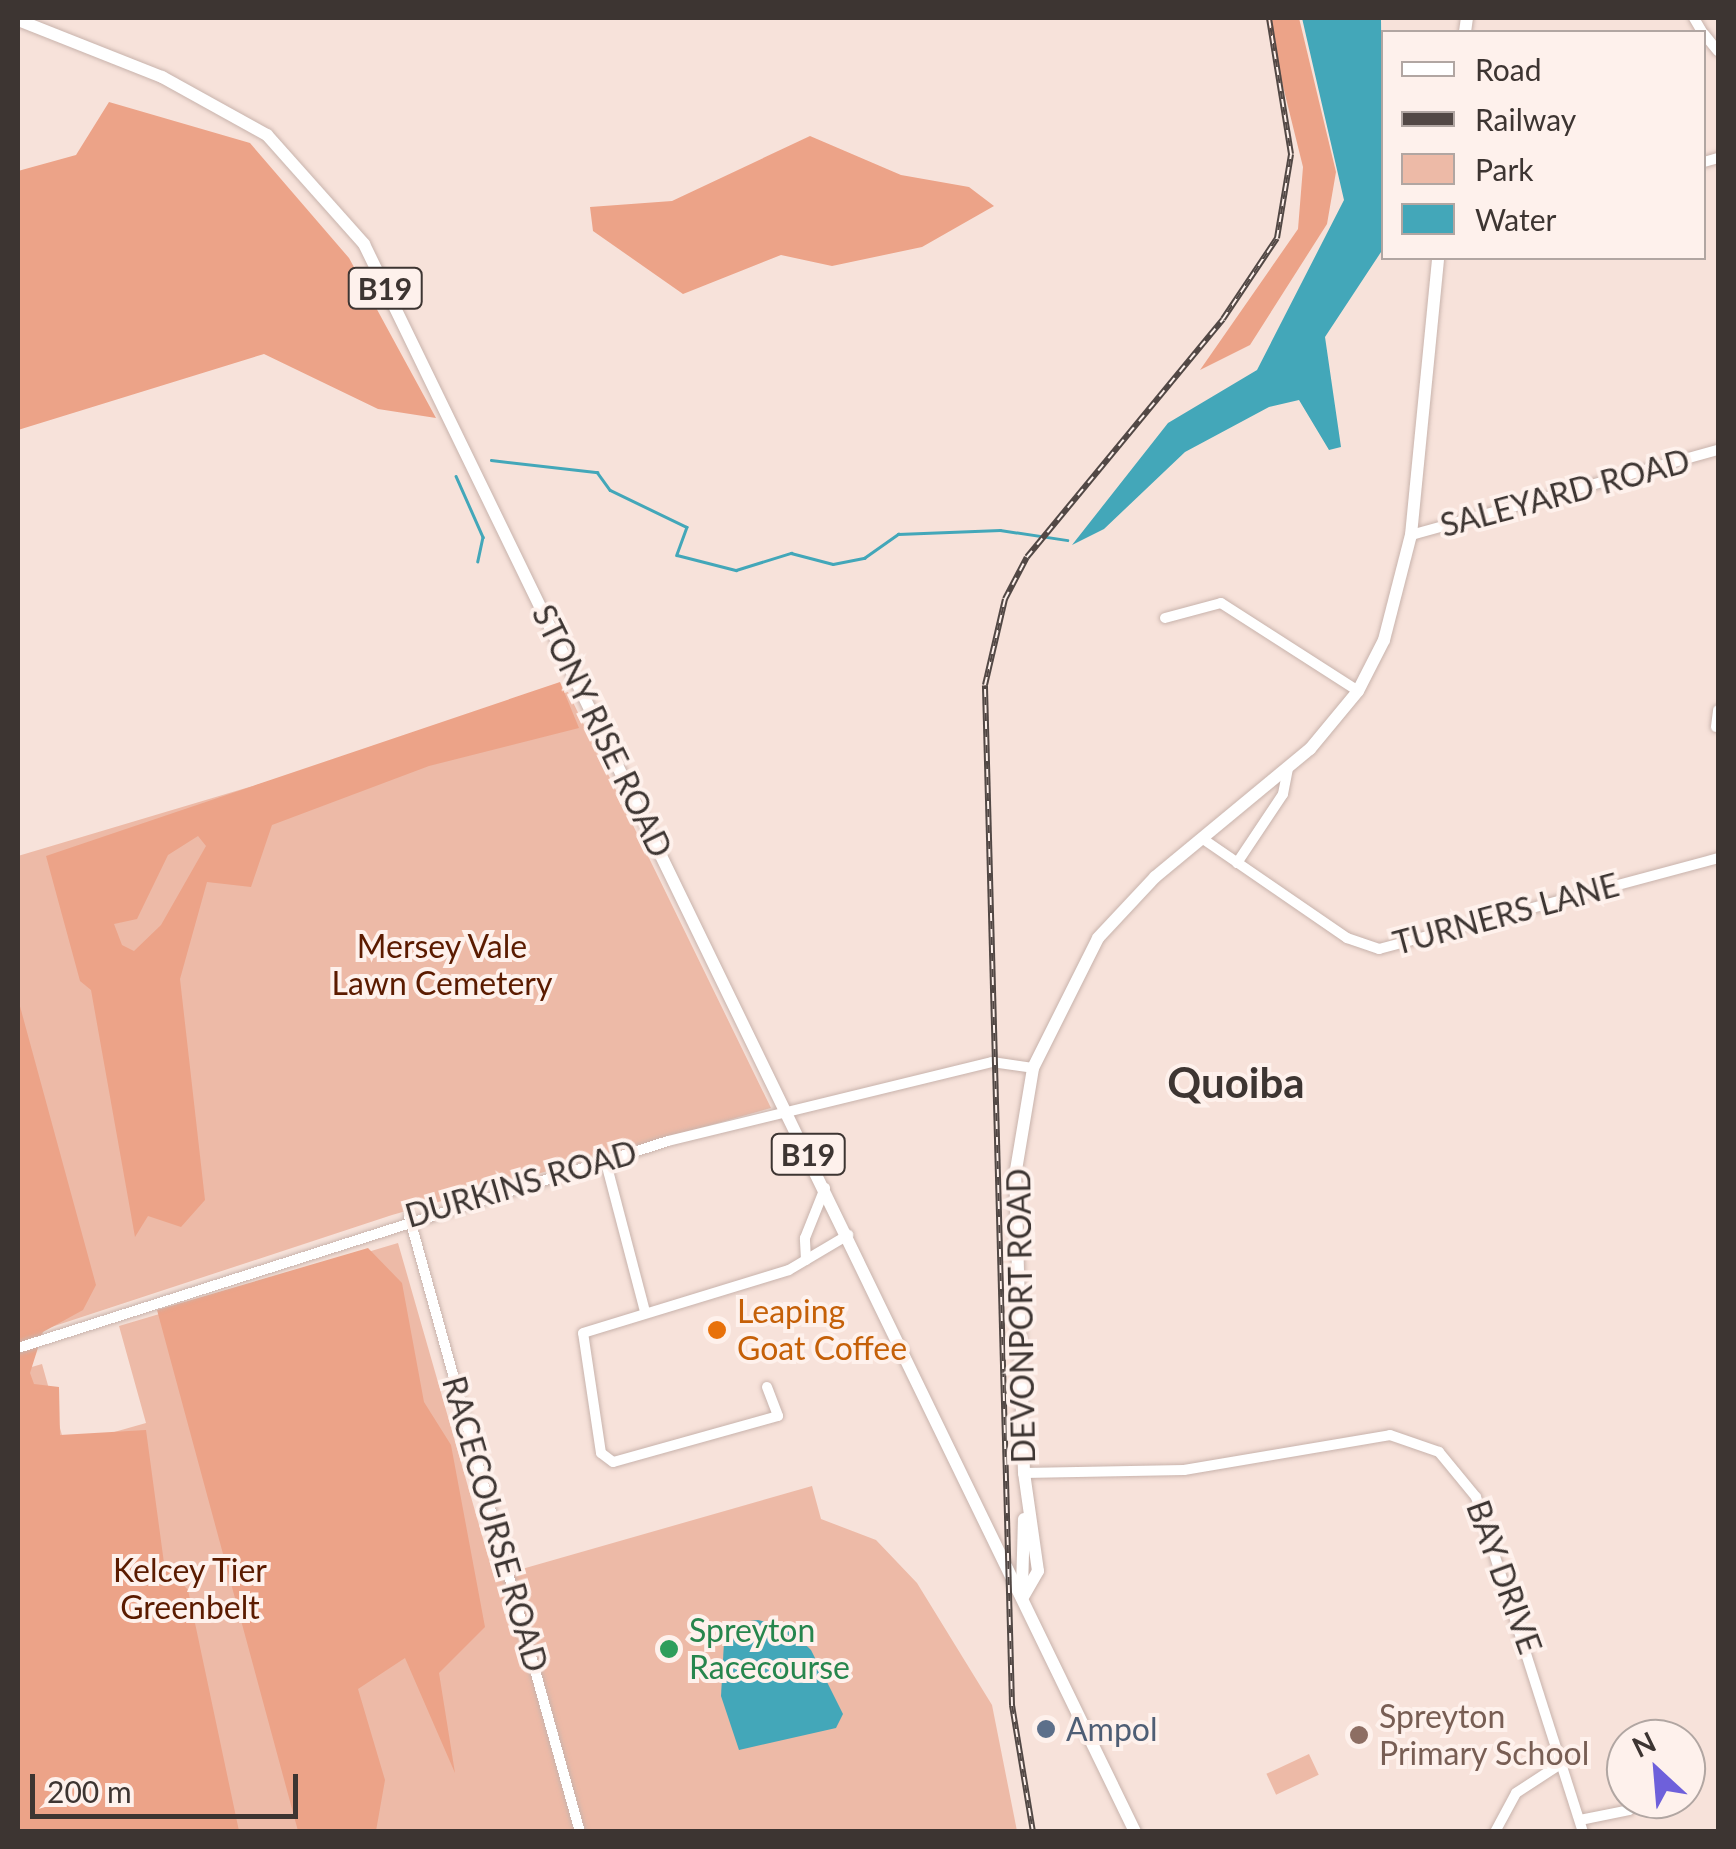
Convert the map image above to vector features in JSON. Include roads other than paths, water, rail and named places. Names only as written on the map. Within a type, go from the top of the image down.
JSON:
[{"type":"main road","name":"STONY RISE ROAD","points":[[18,20],[162,77],[267,135],[364,244],[1024,1598]]},
{"type":"main road","name":"DEVONPORT ROAD","points":[[1024,1598],[1038,1572],[1024,1480],[1014,1176],[1033,1068],[1098,938],[1203,839],[1288,769],[1358,691],[1384,640],[1411,535],[1438,260]]},
{"type":"main road","name":"B19","points":[[1024,1598],[1134,1832]]},
{"type":"street","name":"SALEYARD ROAD","points":[[1411,535],[1718,450]]},
{"type":"street","points":[[1165,618],[1221,603],[1358,691]]},
{"type":"street","points":[[1716,727],[1718,710]]},
{"type":"street","name":"DEVONPORT ROAD","points":[[1237,864],[1283,794],[1288,769]]},
{"type":"street","name":"TURNERS LANE","points":[[1203,839],[1347,938],[1379,948],[1718,858]]},
{"type":"street","name":"DURKINS ROAD","points":[[18,1348],[409,1216],[606,1159],[992,1062],[1033,1068]]},
{"type":"street","points":[[606,1159],[644,1312]]},
{"type":"street","points":[[806,1260],[804,1238],[826,1187]]},
{"type":"street","name":"RACECOURSE ROAD","points":[[409,1216],[580,1832]]},
{"type":"street","points":[[766,1387],[778,1416],[613,1462],[601,1453],[583,1333],[806,1260],[848,1235]]},
{"type":"street","name":"BAY DRIVE","points":[[1024,1480],[1184,1470],[1379,1435],[1439,1452],[1476,1497],[1565,1761],[1582,1826]]},
{"type":"street","points":[[1495,1832],[1516,1793],[1565,1761]]},
{"type":"street","points":[[1582,1826],[1606,1818]]},
{"type":"water","points":[[1302,18],[1381,18],[1381,252],[1325,337],[1341,447],[1329,450],[1299,400],[1269,407],[1185,452],[1104,529],[1072,545],[1168,423],[1257,370],[1344,200]]},
{"type":"water","points":[[758,1620],[787,1627],[811,1650],[843,1714],[836,1728],[739,1750],[721,1696],[725,1624]]},
{"type":"waterway","points":[[491,460],[597,472],[610,490],[687,527],[677,555],[736,570],[791,553],[833,564],[864,558],[898,534],[1000,530],[1067,540]]},
{"type":"waterway","points":[[456,476],[483,537],[478,561]]},
{"type":"railway","points":[[1033,1832],[1012,1705],[985,685],[1005,599],[1027,557],[1223,319],[1277,238],[1291,154],[1269,18]]},
{"type":"place","name":"Leaping Goat Coffee","points":[[717,1330]]},
{"type":"place","name":"Spreyton Racecourse","points":[[669,1649]]},
{"type":"place","name":"Ampol","points":[[1046,1729]]},
{"type":"place","name":"Spreyton Primary School","points":[[1359,1735]]},
{"type":"district","name":"Quoiba","points":[[1236,1082]]},
{"type":"park label","name":"Mersey Vale Lawn Cemetery","points":[[442,966]]},
{"type":"park label","name":"Kelcey Tier Greenbelt","points":[[190,1590]]}]
